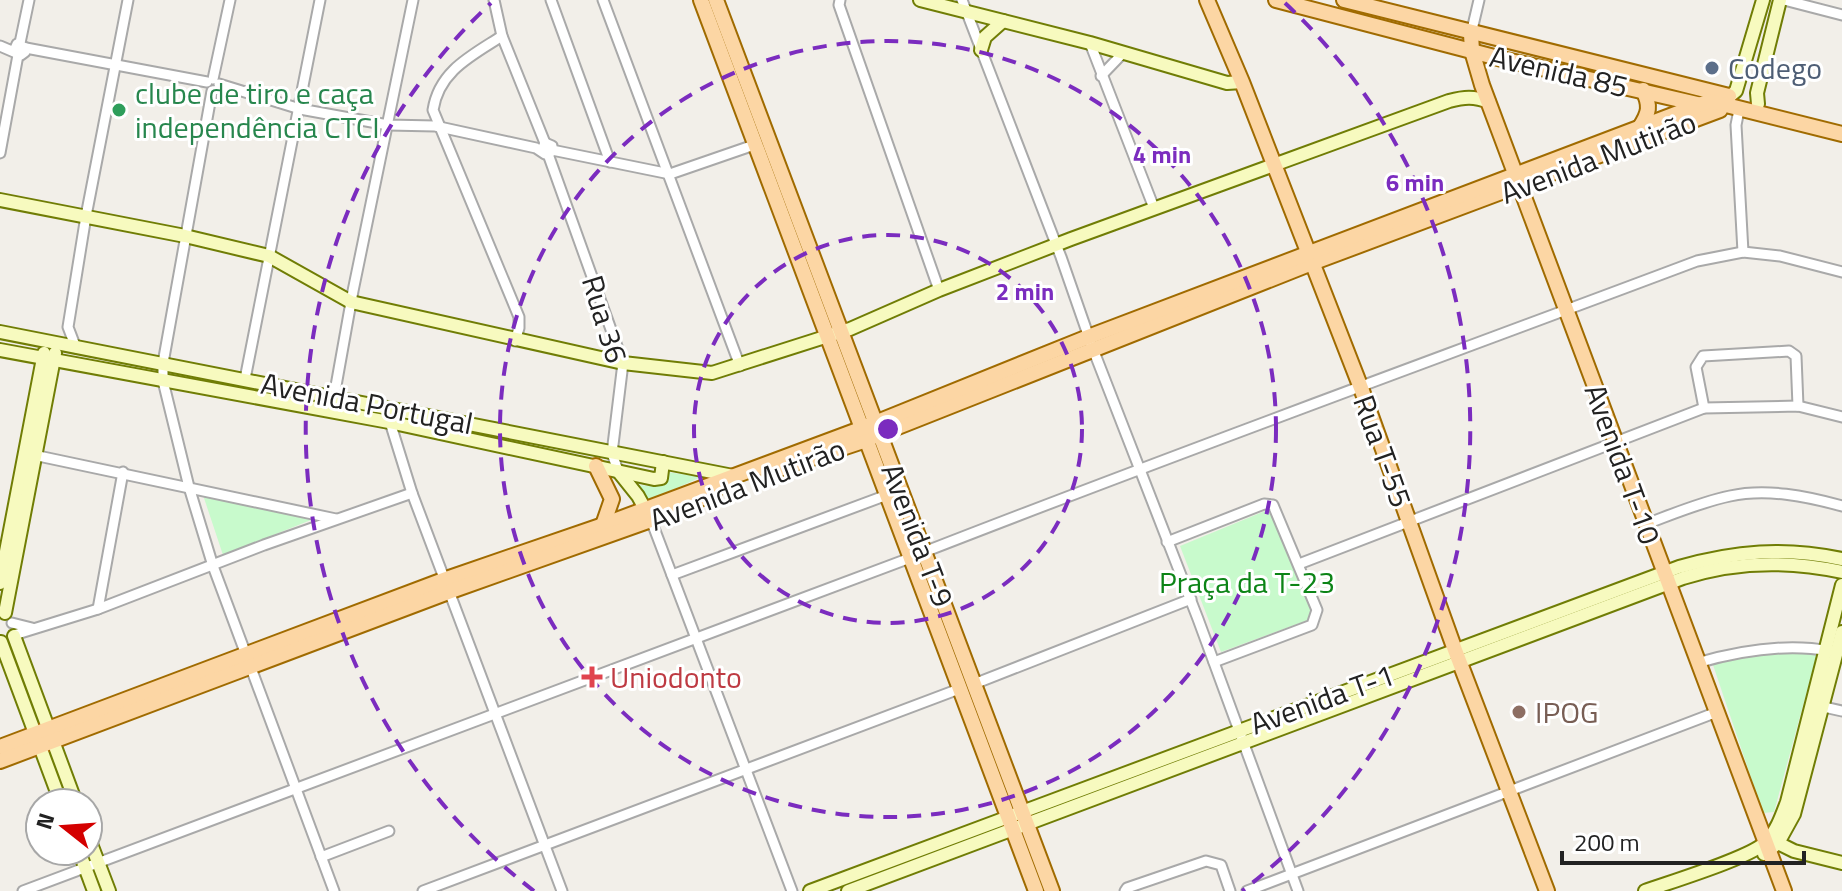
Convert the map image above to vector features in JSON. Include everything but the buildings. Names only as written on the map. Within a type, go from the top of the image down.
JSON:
[{"type":"main road","name":"Avenida T-9","points":[[701,0],[754,145],[871,430],[917,555],[959,689],[1052,891]]},
{"type":"main road","name":"Avenida T-9","points":[[716,0],[833,335]]},
{"type":"main road","points":[[920,0],[964,5],[1003,21],[1227,83],[1242,82]]},
{"type":"main road","name":"Avenida 85","points":[[1276,0],[1842,142]]},
{"type":"main road","name":"Avenida 85","points":[[1344,0],[1842,125]]},
{"type":"main road","points":[[1383,0],[1407,16]]},
{"type":"main road","points":[[1730,96],[1736,91],[1763,0]]},
{"type":"main road","points":[[1758,104],[1757,93],[1782,0]]},
{"type":"main road","name":"Rua T-55","points":[[1213,4],[1361,388],[1408,523],[1547,891]]},
{"type":"main road","points":[[981,50],[985,37],[1003,21]]},
{"type":"main road","name":"Avenida T-10","points":[[1471,34],[1472,51],[1482,85],[1612,445],[1646,524],[1757,820],[1771,846],[1784,891]]},
{"type":"main road","points":[[1482,85],[1488,67],[1502,59]]},
{"type":"main road","points":[[1640,127],[1649,114],[1643,90]]},
{"type":"main road","points":[[0,200],[185,236],[269,256],[351,302],[623,363],[712,373],[833,335],[939,290],[1154,208],[1449,101],[1478,97],[1489,102]]},
{"type":"main road","points":[[1699,105],[1710,101],[1842,134]]},
{"type":"main road","name":"Avenida Mutirão","points":[[1518,181],[1640,127],[1699,105]]},
{"type":"main road","name":"Avenida Mutirão","points":[[448,585],[732,485],[1310,258],[1720,110]]},
{"type":"main road","name":"Avenida Portugal","points":[[0,332],[733,476]]},
{"type":"main road","points":[[0,583],[51,343]]},
{"type":"main road","name":"Avenida Portugal","points":[[0,350],[389,422],[654,479],[661,478],[663,462]]},
{"type":"main road","name":"Avenida T-9","points":[[871,430],[887,495],[974,684],[1018,820],[1036,891]]},
{"type":"main road","name":"Avenida Mutirão","points":[[44,738],[603,525],[648,515],[733,476],[871,430]]},
{"type":"main road","points":[[0,642],[10,643],[9,623],[29,454]]},
{"type":"main road","points":[[596,466],[612,499],[603,525]]},
{"type":"main road","name":"Rua 36","points":[[618,471],[648,515]]},
{"type":"main road","name":"Avenida T-1","points":[[810,891],[1018,820],[1666,578],[1705,560],[1759,551],[1842,559]]},
{"type":"main road","name":"Avenida T-1","points":[[1666,578],[1758,563],[1804,565],[1842,572]]},
{"type":"main road","points":[[1667,891],[1771,846],[1786,831],[1800,796],[1824,707],[1842,585]]},
{"type":"main road","points":[[9,623],[57,787]]},
{"type":"main road","points":[[1771,846],[1831,652],[1842,632]]},
{"type":"main road","points":[[0,642],[68,787]]},
{"type":"main road","points":[[0,747],[44,738]]},
{"type":"main road","points":[[0,761],[44,738]]},
{"type":"main road","points":[[1757,820],[1782,816]]},
{"type":"main road","name":"Avenida T-1","points":[[848,891],[1018,820]]},
{"type":"main road","points":[[1645,891],[1771,846],[1842,863]]},
{"type":"main road","points":[[100,867],[109,891]]},
{"type":"main road","points":[[85,868],[94,891]]},
{"type":"street","points":[[0,153],[29,0]]},
{"type":"street","points":[[76,348],[68,327],[128,0]]},
{"type":"street","points":[[230,0],[185,236],[163,363],[163,381],[189,487],[213,566],[334,891]]},
{"type":"street","points":[[245,379],[320,0]]},
{"type":"street","points":[[334,397],[413,0]]},
{"type":"street","name":"Rua 36","points":[[494,0],[502,36],[547,149],[623,363],[612,453],[618,471]]},
{"type":"street","points":[[551,0],[610,162]]},
{"type":"street","points":[[603,0],[740,366]]},
{"type":"street","points":[[840,0],[839,5],[939,290]]},
{"type":"street","points":[[1471,34],[1479,0]]},
{"type":"street","points":[[1782,0],[1842,15]]},
{"type":"street","points":[[964,5],[1057,246],[1090,343],[1191,599],[1298,891]]},
{"type":"street","points":[[502,36],[458,64],[442,82],[435,95],[433,110],[437,126],[519,317],[515,341]]},
{"type":"street","points":[[1090,43],[1154,208]]},
{"type":"street","points":[[18,49],[213,85],[300,109],[388,125],[437,126],[670,174],[754,145]]},
{"type":"street","points":[[1101,76],[1123,53]]},
{"type":"street","points":[[1738,115],[1743,252]]},
{"type":"street","points":[[653,171],[659,162],[659,147]]},
{"type":"street","points":[[104,861],[917,555],[1139,468],[1697,261],[1743,252],[1780,256],[1842,272]]},
{"type":"street","points":[[1704,408],[1696,367],[1703,356],[1789,351],[1796,356],[1798,406]]},
{"type":"street","points":[[385,406],[412,493],[562,891]]},
{"type":"street","points":[[1299,564],[1704,408],[1798,406],[1842,417]]},
{"type":"street","points":[[29,454],[339,520]]},
{"type":"street","points":[[98,609],[123,472]]},
{"type":"street","points":[[1646,524],[1708,502],[1755,492],[1812,498],[1842,506]]},
{"type":"street","points":[[9,623],[35,629],[98,609],[412,493]]},
{"type":"street","points":[[672,575],[887,495]]},
{"type":"street","points":[[1167,542],[1264,504],[1273,505],[1299,564],[1317,610],[1312,625],[1214,662]]},
{"type":"street","points":[[648,515],[792,891]]},
{"type":"street","points":[[102,590],[110,604]]},
{"type":"street","points":[[974,684],[1191,599]]},
{"type":"street","points":[[1697,663],[1752,651],[1831,652]]},
{"type":"street","points":[[423,891],[959,689]]},
{"type":"street","points":[[1824,707],[1842,711]]},
{"type":"street","points":[[1247,891],[1717,712]]},
{"type":"street","points":[[321,857],[389,831]]},
{"type":"street","points":[[1125,891],[1206,861],[1221,865],[1230,891]]},
{"type":"street","points":[[23,891],[85,868]]},
{"type":"green space","points":[[667,472],[701,477],[644,503],[630,482],[657,485]]},
{"type":"green space","points":[[203,495],[321,516],[223,555]]},
{"type":"green space","name":"Praça da T-23","points":[[1265,511],[1272,512],[1311,611],[1308,620],[1221,652],[1180,546]]},
{"type":"green space","points":[[1763,651],[1817,654],[1774,812],[1763,813],[1711,659]]},
{"type":"place","name":"Codego","points":[[1712,68]]},
{"type":"place","name":"clube de tiro e caça independência CTCI","points":[[119,110]]},
{"type":"place","name":"Uniodonto","points":[[592,677]]},
{"type":"place","name":"IPOG","points":[[1519,712]]}]
